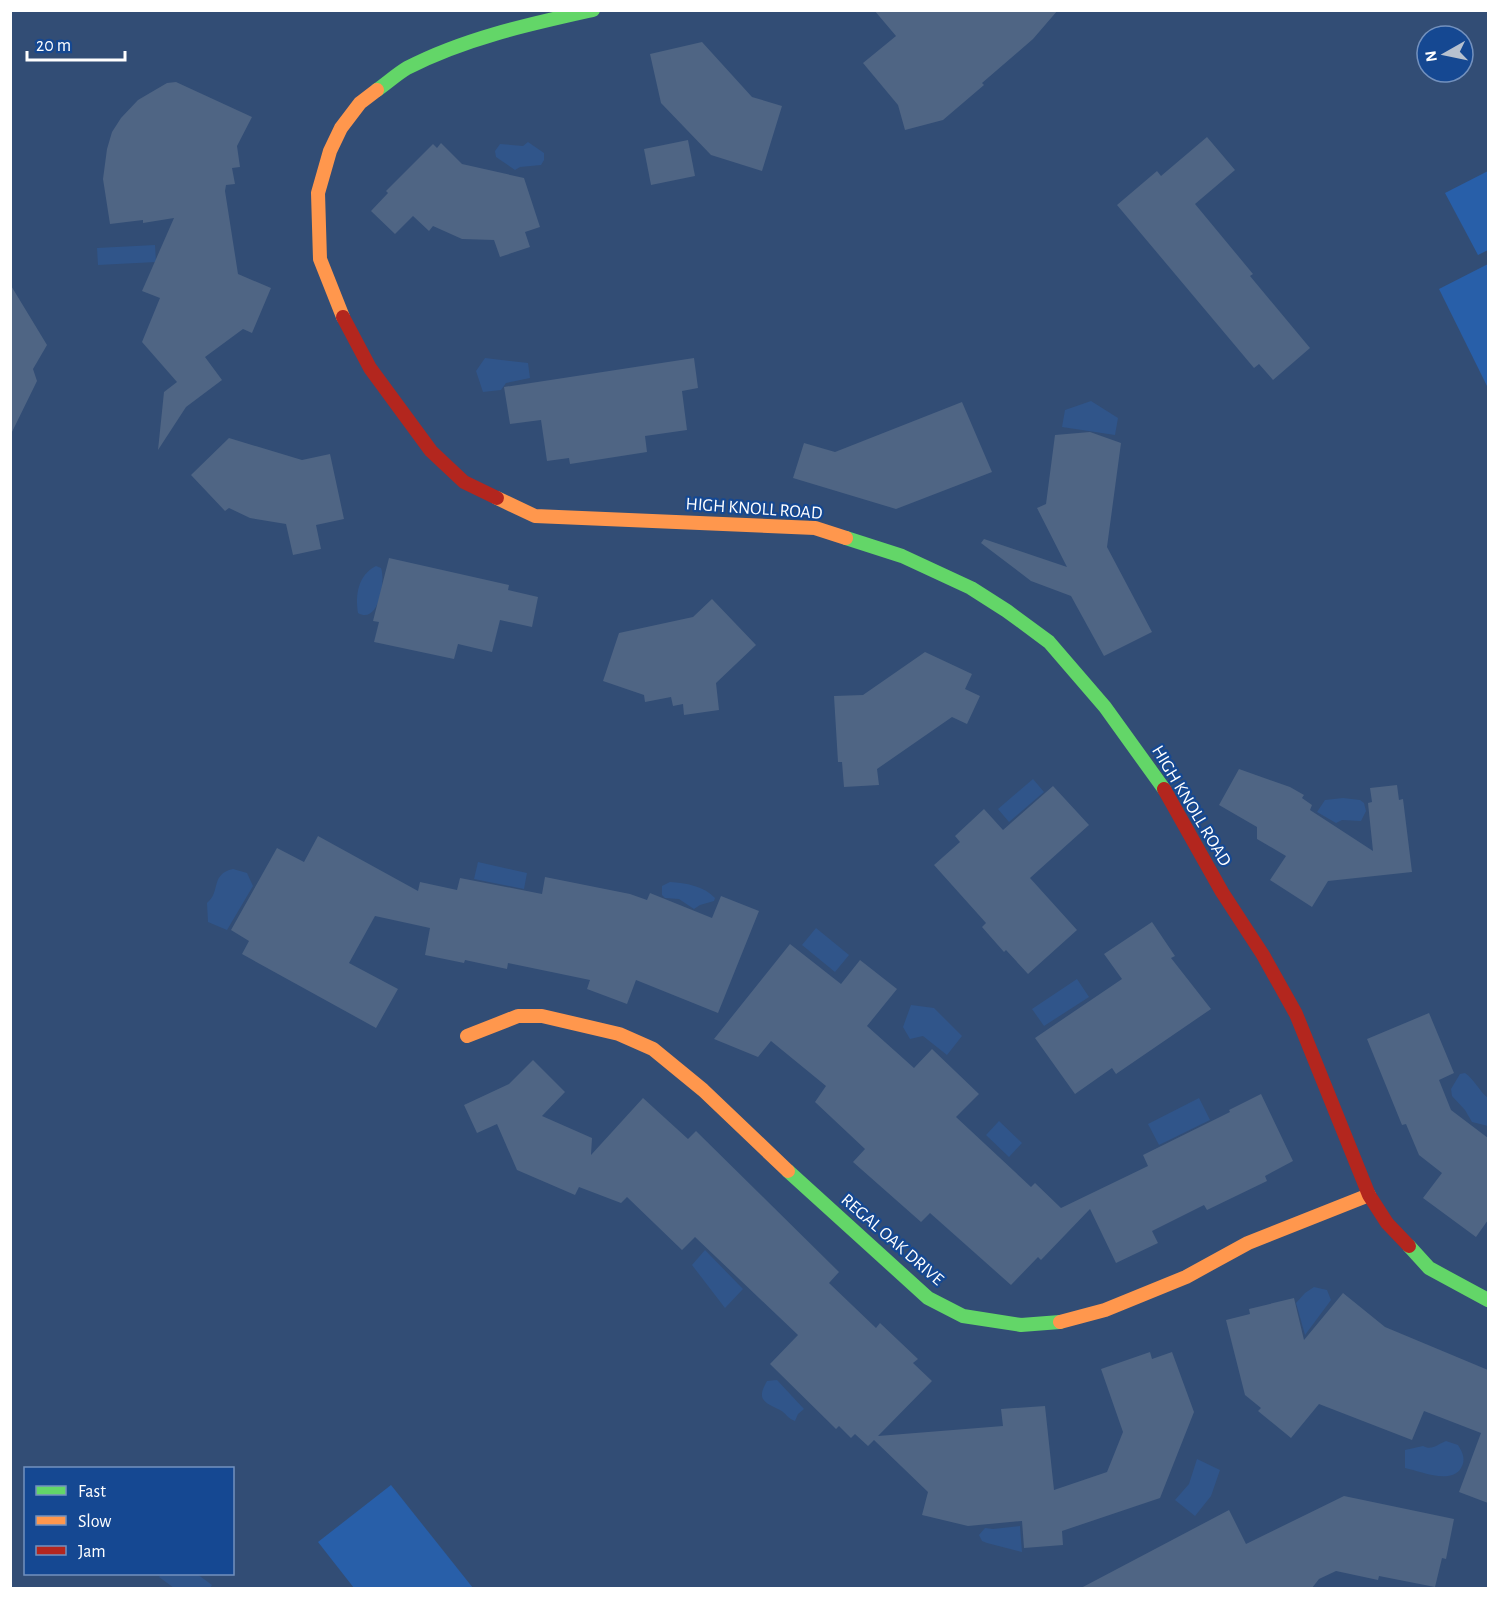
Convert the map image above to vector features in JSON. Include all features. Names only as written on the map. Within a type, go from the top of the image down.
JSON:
[{"type":"street","name":"HIGH KNOLL ROAD","points":[[593,10],[519,27],[480,39],[406,69],[360,103],[340,128],[330,151],[318,193],[320,259],[342,316],[370,368],[431,451],[464,482],[535,516],[815,528],[902,556],[971,588],[1049,642],[1105,707],[1158,778],[1222,892],[1263,955],[1296,1014],[1369,1195],[1387,1223],[1429,1268],[1488,1299]]},
{"type":"street","name":"REGAL OAK DRIVE","points":[[467,1036],[518,1016],[542,1016],[619,1034],[653,1049],[703,1090],[808,1190],[928,1298],[963,1316],[1021,1325],[1061,1322],[1105,1310],[1186,1277],[1248,1243],[1369,1195]]},
{"type":"shaded area","points":[[528,142],[544,153],[541,165],[520,167],[515,170],[496,157],[495,151],[500,144],[523,146]]},
{"type":"shaded area","points":[[1488,171],[1488,250],[1478,255],[1445,193]]},
{"type":"shaded area","points":[[155,245],[156,262],[98,265],[97,248]]},
{"type":"shaded area","points":[[1488,264],[1488,388],[1439,289]]},
{"type":"shaded area","points":[[485,358],[528,363],[530,378],[506,383],[501,390],[483,392],[476,371]]},
{"type":"shaded area","points":[[1091,401],[1118,418],[1115,435],[1062,427],[1065,410]]},
{"type":"shaded area","points":[[376,566],[381,568],[382,574],[379,600],[371,613],[365,615],[358,613],[359,586],[365,575]]},
{"type":"shaded area","points":[[1033,779],[1044,792],[1009,822],[998,809]]},
{"type":"shaded area","points":[[1343,798],[1360,800],[1364,803],[1366,811],[1361,821],[1342,820],[1336,823],[1317,812],[1325,800]]},
{"type":"shaded area","points":[[478,862],[527,873],[524,889],[474,879]]},
{"type":"shaded area","points":[[233,869],[247,873],[253,886],[227,930],[208,922],[207,903],[214,894],[221,875]]},
{"type":"shaded area","points":[[670,882],[700,888],[711,894],[715,898],[714,901],[694,909],[679,899],[665,898],[662,895],[662,886]]},
{"type":"shaded area","points":[[816,928],[849,955],[835,972],[802,945]]},
{"type":"shaded area","points":[[1077,979],[1089,997],[1044,1026],[1032,1009]]},
{"type":"shaded area","points":[[911,1005],[934,1008],[962,1036],[947,1055],[923,1036],[910,1039],[903,1027]]},
{"type":"shaded area","points":[[1465,1073],[1488,1098],[1488,1126],[1472,1122],[1452,1096],[1451,1089],[1460,1074]]},
{"type":"shaded area","points":[[1199,1098],[1210,1120],[1159,1145],[1148,1124]]},
{"type":"shaded area","points":[[999,1121],[1022,1143],[1009,1157],[986,1135]]},
{"type":"shaded area","points":[[705,1250],[743,1289],[725,1308],[692,1265]]},
{"type":"shaded area","points":[[1314,1287],[1327,1290],[1331,1300],[1305,1335],[1296,1303]]},
{"type":"shaded area","points":[[777,1380],[804,1409],[795,1421],[763,1400],[762,1392],[767,1381]]},
{"type":"shaded area","points":[[1446,1441],[1458,1445],[1464,1459],[1463,1465],[1456,1473],[1450,1476],[1435,1476],[1405,1468],[1405,1450],[1423,1446],[1432,1447]]},
{"type":"shaded area","points":[[1197,1459],[1220,1470],[1211,1496],[1195,1516],[1175,1500],[1189,1484]]},
{"type":"shaded area","points":[[391,1485],[473,1588],[354,1588],[318,1542]]},
{"type":"shaded area","points":[[1020,1526],[1022,1552],[987,1543],[982,1541],[979,1535],[985,1528]]},
{"type":"shaded area","points":[[160,1575],[198,1575],[212,1585],[210,1588],[174,1588],[159,1577]]},
{"type":"building","points":[[874,10],[1058,10],[1033,39],[943,120],[905,130],[898,105],[863,63],[896,36]]},
{"type":"building","points":[[702,42],[752,97],[782,106],[762,171],[711,155],[661,103],[650,54]]},
{"type":"building","points":[[176,82],[252,117],[237,146],[240,167],[232,168],[235,184],[226,185],[225,191],[238,274],[271,288],[252,333],[243,329],[205,357],[222,380],[186,407],[158,450],[164,392],[177,382],[142,342],[160,298],[142,291],[174,218],[143,223],[143,220],[110,224],[103,179],[112,132],[121,118],[138,100],[167,83]]},
{"type":"building","points":[[1207,137],[1235,170],[1195,204],[1253,274],[1250,276],[1310,348],[1273,380],[1259,364],[1254,368],[1117,205],[1157,171],[1161,176]]},
{"type":"building","points":[[688,140],[695,176],[651,185],[644,149]]},
{"type":"building","points":[[441,143],[462,164],[524,178],[540,227],[525,232],[530,247],[500,257],[494,240],[462,239],[433,226],[429,231],[413,216],[395,234],[371,211],[388,193],[386,191],[433,144],[437,148]]},
{"type":"building","points":[[10,284],[47,345],[33,369],[37,381],[10,436]]},
{"type":"building","points":[[694,358],[698,388],[682,391],[687,430],[645,436],[647,452],[570,464],[569,458],[547,461],[541,420],[510,424],[504,387]]},
{"type":"building","points":[[962,402],[992,472],[896,509],[793,478],[804,443],[835,452]]},
{"type":"building","points":[[1090,432],[1121,443],[1107,547],[1152,632],[1104,656],[1071,596],[1031,581],[981,543],[984,539],[1067,567],[1037,508],[1046,504],[1055,435]]},
{"type":"building","points":[[229,438],[302,460],[330,454],[344,519],[316,525],[321,549],[293,555],[286,524],[250,518],[229,508],[225,511],[191,475]]},
{"type":"building","points":[[389,558],[509,585],[508,590],[538,597],[532,627],[500,620],[492,652],[458,644],[454,659],[374,642],[379,622],[373,621]]},
{"type":"building","points":[[712,599],[756,645],[716,683],[719,710],[684,715],[683,704],[673,706],[671,697],[645,702],[644,695],[603,681],[619,633],[693,617]]},
{"type":"building","points":[[925,652],[972,674],[965,689],[980,696],[967,724],[952,717],[877,769],[879,785],[844,787],[842,762],[838,762],[834,696],[863,695]]},
{"type":"building","points":[[1239,769],[1290,787],[1304,795],[1302,798],[1312,805],[1310,810],[1373,851],[1368,803],[1372,802],[1370,788],[1397,785],[1399,800],[1403,799],[1412,872],[1328,881],[1312,907],[1270,880],[1286,856],[1257,839],[1257,827],[1219,805]]},
{"type":"building","points":[[1053,786],[1089,825],[1030,878],[1077,930],[1028,974],[982,927],[986,923],[934,865],[960,842],[955,836],[984,809],[1003,830]]},
{"type":"building","points":[[318,836],[418,891],[420,882],[457,890],[460,878],[542,894],[545,877],[630,894],[647,900],[650,893],[712,918],[721,896],[759,911],[718,1013],[636,980],[627,1004],[587,989],[590,980],[508,963],[507,969],[465,960],[464,963],[425,955],[430,928],[375,916],[349,963],[398,989],[376,1028],[242,954],[249,941],[231,930],[277,848],[304,862]]},
{"type":"building","points":[[1152,922],[1175,956],[1171,958],[1211,1009],[1116,1074],[1112,1068],[1075,1094],[1035,1038],[1122,979],[1104,954]]},
{"type":"building","points":[[790,944],[841,984],[860,960],[897,989],[867,1026],[914,1068],[932,1049],[979,1094],[956,1117],[1031,1187],[1035,1183],[1061,1208],[1148,1166],[1143,1155],[1261,1094],[1293,1161],[1265,1176],[1267,1181],[1207,1210],[1204,1205],[1152,1231],[1158,1243],[1116,1263],[1090,1209],[1041,1260],[1038,1257],[1011,1285],[930,1213],[921,1222],[853,1162],[865,1149],[815,1102],[826,1086],[771,1041],[758,1057],[714,1039]]},
{"type":"building","points":[[1429,1013],[1454,1073],[1439,1080],[1451,1110],[1488,1138],[1488,1220],[1476,1237],[1423,1198],[1442,1173],[1419,1155],[1406,1124],[1402,1125],[1367,1039]]},
{"type":"building","points":[[533,1060],[565,1092],[542,1116],[592,1138],[591,1155],[643,1098],[688,1139],[696,1131],[839,1272],[829,1283],[876,1328],[880,1323],[918,1359],[913,1363],[932,1381],[878,1436],[1003,1426],[1001,1409],[1045,1406],[1054,1490],[1107,1472],[1123,1432],[1101,1369],[1150,1352],[1152,1359],[1172,1352],[1194,1412],[1160,1498],[1062,1531],[1063,1545],[1024,1548],[1022,1521],[968,1526],[922,1515],[928,1492],[874,1440],[868,1446],[855,1434],[851,1438],[839,1426],[836,1429],[770,1364],[798,1335],[695,1237],[682,1250],[627,1197],[621,1203],[579,1187],[575,1195],[517,1170],[497,1124],[477,1133],[464,1105],[509,1084]]},
{"type":"building","points":[[1343,1293],[1385,1327],[1488,1370],[1488,1503],[1459,1492],[1481,1433],[1424,1411],[1412,1440],[1319,1404],[1291,1438],[1258,1411],[1261,1408],[1245,1395],[1226,1320],[1250,1314],[1249,1309],[1294,1298],[1304,1340]]},
{"type":"building","points":[[1344,1496],[1454,1519],[1446,1559],[1442,1558],[1435,1587],[1379,1576],[1378,1580],[1336,1571],[1319,1579],[1312,1588],[1081,1588],[1229,1510],[1246,1544]]},
{"type":"traffic: fast","points":[[377,90],[407,68],[452,48],[522,27],[593,10]]},
{"type":"traffic: fast","points":[[846,538],[902,556],[971,588],[1049,642],[1105,707],[1164,789]]},
{"type":"traffic: fast","points":[[788,1171],[928,1298],[963,1316],[1021,1325],[1060,1322]]},
{"type":"traffic: fast","points":[[1409,1246],[1429,1268],[1488,1300]]},
{"type":"traffic: slow","points":[[343,317],[320,259],[318,193],[330,151],[341,128],[360,103],[377,90]]},
{"type":"traffic: slow","points":[[497,498],[535,516],[815,528],[846,538]]},
{"type":"traffic: slow","points":[[467,1036],[518,1016],[542,1016],[619,1034],[653,1049],[703,1090],[788,1171]]},
{"type":"traffic: slow","points":[[1060,1322],[1105,1310],[1186,1277],[1248,1243],[1369,1195]]},
{"type":"traffic: jam","points":[[343,317],[370,368],[431,451],[464,482],[497,498]]},
{"type":"traffic: jam","points":[[1164,789],[1222,892],[1263,955],[1296,1014],[1369,1195],[1387,1223],[1409,1246]]}]
